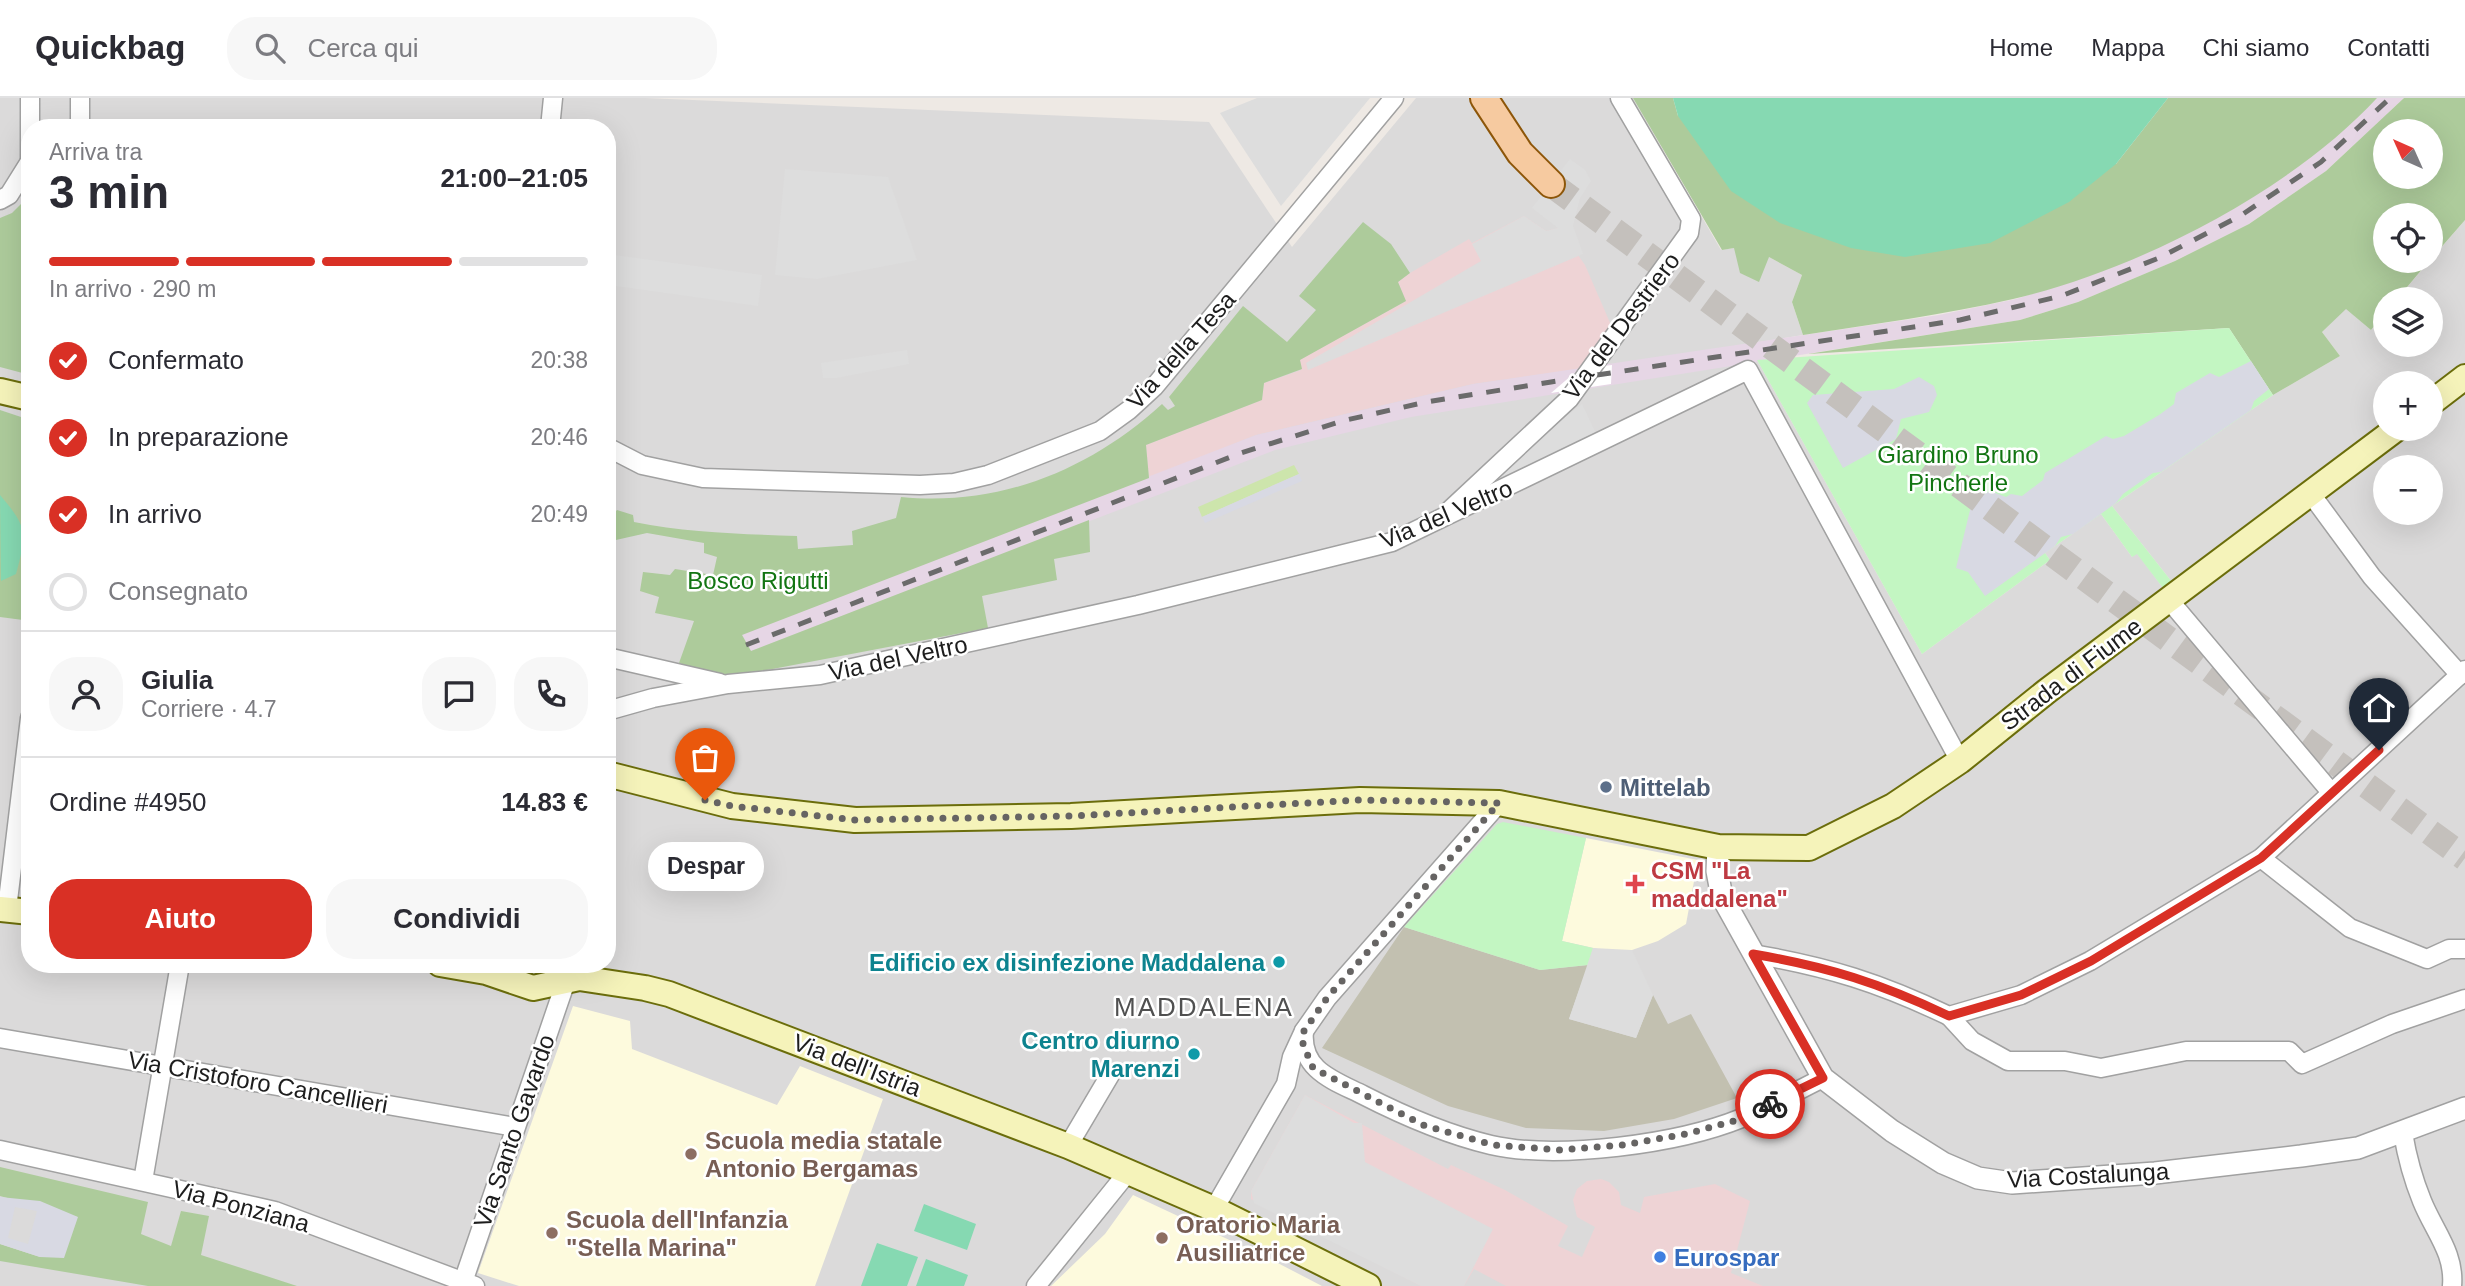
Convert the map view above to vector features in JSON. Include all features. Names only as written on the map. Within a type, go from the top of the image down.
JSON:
[{"type":"main road","points":[[1486,98],[1501,129],[1551,184]]},
{"type":"main road","points":[[2443,394],[2465,377]]},
{"type":"main road","points":[[0,391],[21,396]]},
{"type":"main road","name":"Strada di Fiume","points":[[616,776],[732,806],[855,820],[1058,817],[1360,800],[1499,803],[1718,847],[1810,849],[1893,806],[1960,761],[2381,441]]},
{"type":"main road","name":"Via dell'Istria","points":[[484,973],[533,988],[561,976],[645,988]]},
{"type":"main road","points":[[511,973],[522,985]]},
{"type":"main road","name":"Via dell'Istria","points":[[615,973],[645,988],[1068,1146],[1214,1209],[1368,1286]]},
{"type":"street","points":[[30,98],[30,119]]},
{"type":"street","points":[[80,98],[80,119]]},
{"type":"street","points":[[551,119],[553,98]]},
{"type":"street","name":"Via della Tesa","points":[[616,452],[642,465],[703,478],[920,485],[954,483],[988,475],[1100,431],[1154,387],[1394,98]]},
{"type":"street","name":"Via del Destriero","points":[[1438,522],[1570,399],[1689,233],[1691,219],[1620,98]]},
{"type":"street","points":[[0,201],[9,195],[21,177]]},
{"type":"street","name":"Via del Veltro","points":[[616,708],[653,698],[728,684],[820,675],[1127,608],[1392,542],[1748,370],[1960,761]]},
{"type":"street","points":[[1949,1016],[2021,995],[2091,961],[2261,858],[2330,791],[2462,673],[2372,576],[2311,495]]},
{"type":"street","points":[[2169,600],[2330,791]]},
{"type":"street","points":[[616,659],[728,684]]},
{"type":"street","points":[[1214,1209],[1286,1084],[1292,1057],[1304,1031],[1352,967],[1499,803]]},
{"type":"street","points":[[12,910],[21,814]]},
{"type":"street","name":"Via Costalunga","points":[[1718,847],[1717,871],[1723,897],[1823,1078],[1892,1130],[1943,1163],[1978,1178],[2012,1183],[2155,1173],[2301,1156],[2358,1147],[2403,1133],[2465,1108]]},
{"type":"street","points":[[2261,858],[2350,928],[2427,959],[2449,949],[2465,949]]},
{"type":"street","points":[[1753,954],[1817,965],[1891,988],[1949,1016],[1972,1041],[2008,1061],[2065,1061],[2101,1068],[2186,1051],[2290,1051],[2302,1064],[2392,1024],[2465,999]]},
{"type":"street","points":[[143,1181],[160,1066],[178,973]]},
{"type":"street","name":"Via Santo Gavardo","points":[[469,1284],[561,976]]},
{"type":"street","points":[[1304,1031],[1303,1044],[1307,1057],[1321,1074],[1423,1125],[1493,1145],[1560,1150],[1623,1145],[1686,1134],[1741,1119],[1823,1078]]},
{"type":"street","name":"Via Cristoforo Cancellieri","points":[[0,1038],[515,1127]]},
{"type":"street","points":[[1286,1084],[1300,1076],[1321,1074]]},
{"type":"street","points":[[1068,1146],[1110,1075]]},
{"type":"street","points":[[2403,1133],[2422,1202],[2448,1250],[2454,1269],[2452,1286]]},
{"type":"street","name":"Via Ponziana","points":[[0,1150],[275,1211],[469,1284]]},
{"type":"street","points":[[1036,1286],[1128,1172]]},
{"type":"shaded area","points":[[0,98],[645,98],[1209,122],[1292,247],[1416,98],[1633,98],[1721,250],[1734,248],[1769,257],[1802,275],[1792,302],[1803,335],[1613,365],[1612,384],[1757,360],[1922,654],[2050,560],[2045,553],[2101,514],[2132,557],[2137,553],[2163,588],[2172,582],[2112,506],[2273,395],[2340,356],[2322,332],[2346,308],[2371,330],[2373,328],[2373,357],[2443,357],[2443,287],[2407,287],[2419,273],[2443,273],[2443,246],[2465,220],[2465,1286],[0,1286]]},
{"type":"shaded area","points":[[1257,98],[1370,98],[1281,206],[1220,113]]},
{"type":"shaded area","points":[[2377,98],[2404,98],[2382,119],[2373,119],[2373,127],[2326,171],[2249,224],[2175,261],[2078,302],[2020,320],[1411,417],[1275,450],[751,651],[742,634],[1256,435],[1473,384],[1939,315],[2016,299],[2096,273],[2151,251],[2302,164]]},
{"type":"shaded area","points":[[1570,159],[1585,170],[1591,181],[1580,198],[1573,226],[1583,254],[1308,370],[1306,363],[1481,261],[1472,244],[1524,216],[1546,231],[1558,228],[1532,208]]},
{"type":"shaded area","points":[[785,169],[888,177],[917,260],[817,279],[775,275]]},
{"type":"shaded area","points":[[1524,216],[1546,231],[1559,228],[1585,265],[1611,325],[1579,369],[1473,384],[1256,435],[1149,478],[1146,445],[1262,400],[1264,383],[1301,370],[1299,360],[1406,301],[1398,282],[1410,273],[1469,239],[1472,243]]},
{"type":"shaded area","points":[[616,255],[762,275],[758,306],[616,286]]},
{"type":"shaded area","points":[[907,350],[909,364],[823,378],[821,363]]},
{"type":"shaded area","points":[[2251,361],[2269,389],[2254,401],[2251,410],[2161,472],[2153,473],[2073,534],[2061,537],[2055,546],[1985,596],[1968,572],[1956,568],[1971,506],[1981,496],[1990,491],[2006,497],[2011,494],[2022,496],[2043,480],[2045,473],[2106,436],[2113,439],[2124,436],[2159,415],[2174,404],[2176,393],[2210,373],[2219,377]]},
{"type":"shaded area","points":[[1919,377],[1934,386],[1937,395],[1929,412],[1901,419],[1896,439],[1843,468],[1807,403],[1813,395],[1894,389]]},
{"type":"shaded area","points":[[1582,404],[1599,440],[1485,488],[1519,454]]},
{"type":"shaded area","points":[[1299,474],[1302,481],[1205,523],[1202,517]]},
{"type":"shaded area","points":[[1586,838],[1698,860],[1686,924],[1658,941],[1632,950],[1607,951],[1562,941]]},
{"type":"shaded area","points":[[1404,927],[1540,970],[1588,965],[1569,1019],[1636,1038],[1653,995],[1668,1024],[1691,1014],[1737,1098],[1674,1119],[1604,1131],[1526,1128],[1448,1106],[1322,1048]]},
{"type":"shaded area","points":[[1593,948],[1632,950],[1653,995],[1636,1038],[1569,1019]]},
{"type":"shaded area","name":"Scuola media statale Antonio Bergamas","points":[[573,1006],[630,1021],[632,1049],[777,1105],[800,1066],[883,1099],[815,1286],[519,1286],[478,1273]]},
{"type":"shaded area","points":[[1305,1095],[1448,1169],[1451,1165],[1505,1190],[1568,1226],[1558,1246],[1582,1257],[1595,1227],[1577,1217],[1573,1200],[1577,1189],[1587,1181],[1601,1179],[1609,1182],[1619,1192],[1621,1205],[1640,1213],[1644,1197],[1715,1184],[1750,1201],[1731,1273],[1763,1286],[1506,1286],[1474,1269],[1464,1286],[1421,1286],[1251,1199],[1251,1191]]},
{"type":"shaded area","points":[[1305,1095],[1354,1123],[1362,1123],[1365,1162],[1493,1229],[1464,1286],[1421,1286],[1254,1203],[1251,1191]]},
{"type":"shaded area","name":"Oratorio Maria Ausiliatrice","points":[[1133,1195],[1322,1286],[1051,1286],[1105,1234]]},
{"type":"shaded area","points":[[0,1197],[40,1201],[78,1217],[64,1258],[40,1257],[0,1244]],"holes":[[[15,1207],[37,1211],[28,1244],[8,1238]]]},
{"type":"green space","points":[[1633,98],[1673,98],[1678,116],[2116,164],[2168,98],[2377,98],[2301,165],[2256,195],[2209,223],[2110,269],[2061,286],[1987,305],[1803,335],[1792,302],[1802,275],[1769,257],[1759,282],[1740,273],[1734,248],[1722,250]]},
{"type":"green space","points":[[1673,98],[2168,98],[2116,164],[2069,202],[1990,243],[1905,257],[1851,248],[1780,223],[1731,191],[1678,116]]},
{"type":"green space","points":[[2404,98],[2465,98],[2465,220],[2443,245],[2443,203],[2373,203],[2373,273],[2419,273],[2407,287],[2373,287],[2371,330],[2346,309],[2322,332],[2340,356],[2273,395],[2229,328],[1808,354],[2020,320],[2078,302],[2175,261],[2249,224],[2326,171],[2373,127],[2373,189],[2443,189],[2443,119],[2382,119]]},
{"type":"green space","points":[[21,204],[21,373],[0,367],[0,218],[12,213]]},
{"type":"green space","name":"Bosco Rigutti","points":[[1363,222],[1391,244],[1410,273],[1398,282],[1406,301],[1300,360],[1302,369],[1264,383],[1262,400],[1146,445],[1149,478],[742,635],[751,651],[1089,520],[1090,552],[1054,559],[1057,580],[982,596],[988,628],[725,678],[679,663],[694,621],[655,613],[659,597],[640,591],[643,572],[670,575],[675,569],[713,575],[717,557],[704,553],[704,543],[647,533],[616,540],[617,510],[633,515],[634,522],[654,526],[797,536],[798,549],[853,545],[852,531],[896,518],[901,497],[937,499],[973,496],[1041,479],[1105,448],[1162,404],[1168,410],[1175,406],[1169,397],[1243,306],[1287,342],[1316,310],[1299,296]]},
{"type":"green space","name":"Giardino Bruno Pincherle","points":[[2229,328],[2273,395],[2112,506],[2172,582],[2163,588],[2137,554],[2132,557],[2101,514],[2045,553],[2050,560],[1922,654],[1757,360]]},
{"type":"green space","points":[[0,410],[21,417],[21,620],[0,617]]},
{"type":"green space","points":[[1294,465],[1299,474],[1202,517],[1198,507]]},
{"type":"green space","points":[[0,495],[21,527],[21,553],[16,574],[1,581]]},
{"type":"green space","points":[[1503,822],[1586,838],[1562,941],[1593,948],[1588,965],[1540,970],[1404,927],[1497,824]]},
{"type":"green space","points":[[0,1167],[148,1202],[141,1234],[171,1246],[181,1211],[209,1216],[201,1255],[297,1286],[148,1286],[0,1261],[0,1244],[40,1257],[77,1217],[0,1196]]},
{"type":"green space","points":[[924,1204],[976,1224],[967,1250],[914,1231]]},
{"type":"green space","points":[[877,1243],[918,1257],[907,1286],[861,1286]]},
{"type":"green space","points":[[926,1259],[968,1275],[964,1286],[916,1286]]},
{"type":"pier","points":[[1612,365],[1611,384],[1551,393],[1579,369]]},
{"type":"tunnel","points":[[1551,184],[2465,858]]},
{"type":"railway","points":[[746,645],[1241,453],[1342,421],[1426,402],[1960,320],[2061,296],[2159,258],[2240,216],[2321,162],[2390,98]]},
{"type":"way so far","points":[[705,800],[732,806],[855,820],[1071,816],[1360,800],[1499,803],[1327,998],[1304,1031],[1303,1044],[1313,1068],[1423,1125],[1493,1145],[1560,1150],[1623,1145],[1686,1134],[1741,1119],[1770,1104]]},
{"type":"place","name":"Mittelab","points":[[1606,787]]},
{"type":"place","name":"Despar","points":[[705,800]]},
{"type":"place","name":"CSM \"La maddalena\"","points":[[1635,884]]},
{"type":"place","name":"Edificio ex disinfezione Maddalena","points":[[1279,962]]},
{"type":"place","name":"Centro diurno Marenzi","points":[[1194,1054]]},
{"type":"place","name":"Scuola media statale Antonio Bergamas","points":[[691,1154]]},
{"type":"place","name":"Scuola dell'Infanzia \"Stella Marina\"","points":[[552,1233]]},
{"type":"place","name":"Oratorio Maria Ausiliatrice","points":[[1162,1238]]},
{"type":"place","name":"Eurospar","points":[[1660,1257]]},
{"type":"district","name":"MADDALENA","points":[[1204,1007]]},
{"type":"route","points":[[1770,1104],[1823,1078],[1753,954],[1817,965],[1891,988],[1949,1016],[2021,995],[2091,961],[2261,858],[2330,791],[2379,750]]}]
